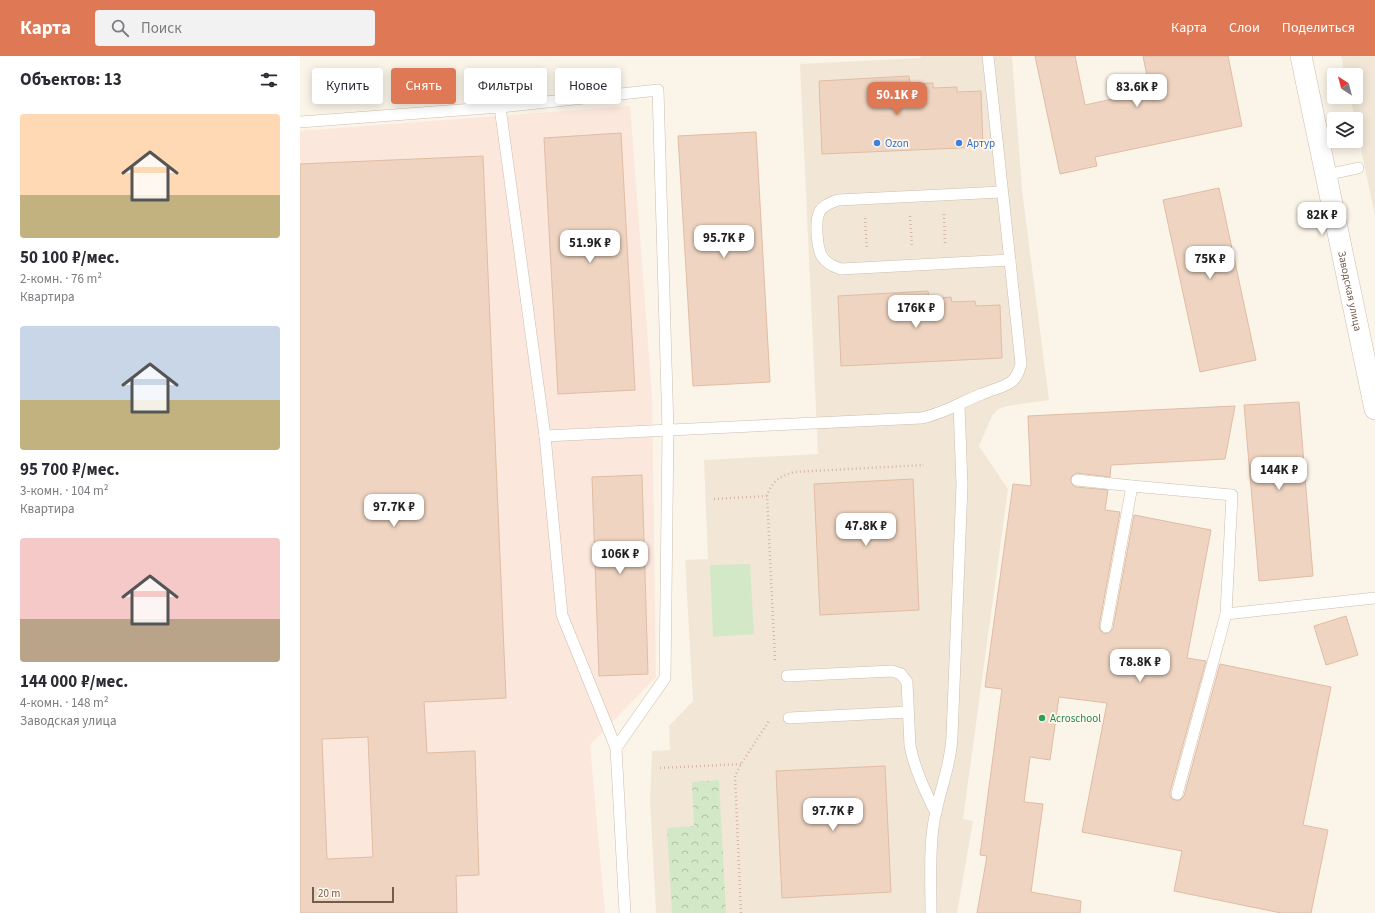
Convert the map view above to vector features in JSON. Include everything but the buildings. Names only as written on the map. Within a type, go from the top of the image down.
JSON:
[{"type":"street","name":"Заводская улица","points":[[1301,56],[1375,409]]},
{"type":"lane","points":[[545,436],[921,418],[940,413],[1011,382],[1017,376],[1021,364],[988,56]]},
{"type":"lane","points":[[300,122],[500,107],[658,90],[668,430],[665,678],[616,748]]},
{"type":"lane","points":[[500,107],[545,436],[562,615],[616,748],[625,913]]},
{"type":"lane","points":[[1326,175],[1358,168]]},
{"type":"lane","points":[[1002,192],[838,200],[829,202],[818,213],[816,220],[817,246],[820,255],[825,261],[832,266],[841,269],[1010,260]]},
{"type":"lane","points":[[931,913],[932,834],[950,758],[952,742],[962,485],[959,404]]},
{"type":"lane","points":[[1077,480],[1232,495],[1226,614],[1177,794]]},
{"type":"lane","points":[[1106,627],[1132,486]]},
{"type":"lane","points":[[1226,614],[1375,598]]},
{"type":"lane","points":[[787,676],[892,670],[898,672],[907,682],[910,746],[912,757],[919,779],[936,812]]},
{"type":"lane","points":[[789,718],[908,712]]},
{"type":"path","points":[[943,195],[946,263]]},
{"type":"path","points":[[909,196],[912,265]]},
{"type":"path","points":[[864,199],[867,267]]},
{"type":"path","points":[[776,661],[767,496],[769,489],[774,482],[782,476],[794,472],[924,465]]},
{"type":"path","points":[[714,499],[767,496]]},
{"type":"path","points":[[741,913],[734,782],[735,776],[741,764],[771,719]]},
{"type":"path","points":[[660,768],[741,764]]},
{"type":"shaded area","points":[[921,56],[1012,56],[1022,190],[1049,400],[1007,406],[998,409],[992,416],[979,446],[1008,489],[963,819],[973,821],[957,913],[656,913],[650,801],[652,751],[670,750],[669,726],[693,701],[685,560],[708,559],[704,460],[818,454],[800,64],[920,58]]},
{"type":"shaded area","points":[[1341,56],[1375,56],[1375,216],[1361,148],[1363,148],[1363,112],[1353,112],[1352,104],[1363,104],[1363,68],[1344,68]]},
{"type":"shaded area","points":[[630,106],[652,395],[656,677],[590,745],[605,913],[300,913],[300,131]]},
{"type":"green space","points":[[750,564],[754,634],[713,637],[710,565]]},
{"type":"green space","points":[[719,780],[726,913],[672,913],[667,828],[694,826],[692,782]]},
{"type":"place","name":"Ozon","points":[[877,143]]},
{"type":"place","name":"Артур","points":[[959,143]]},
{"type":"place","name":"Acroschool","points":[[1042,718]]}]
